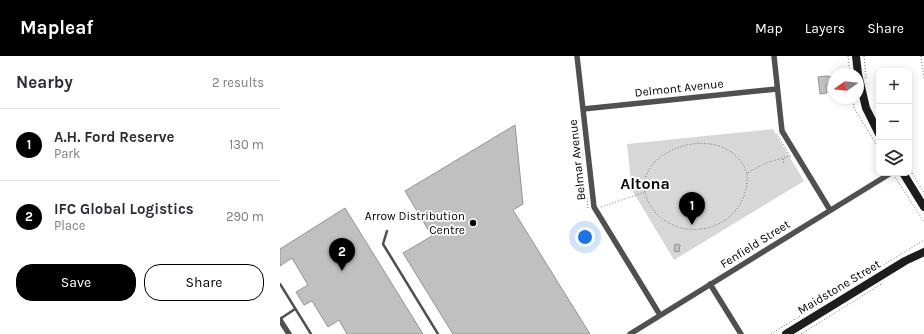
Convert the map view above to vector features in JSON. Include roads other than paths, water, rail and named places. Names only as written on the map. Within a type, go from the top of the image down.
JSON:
[{"type":"main road","points":[[856,56],[857,68]]},
{"type":"main road","points":[[864,100],[866,108],[876,128]]},
{"type":"main road","points":[[905,176],[924,207]]},
{"type":"main road","name":"Maidstone Street","points":[[905,261],[924,246]]},
{"type":"main road","name":"Maidstone Street","points":[[786,334],[905,261],[924,252]]},
{"type":"street","name":"Belmar Avenue","points":[[577,56],[594,207],[660,315]]},
{"type":"street","points":[[774,56],[782,131],[830,210]]},
{"type":"street","name":"Delmont Avenue","points":[[583,109],[777,89]]},
{"type":"street","name":"Fenfield Street","points":[[630,334],[886,176]]},
{"type":"street","points":[[710,284],[741,334]]},
{"type":"street","points":[[280,320],[289,334]]},
{"type":"lane","points":[[387,231],[383,244],[438,334]]},
{"type":"lane","points":[[280,284],[311,334]]},
{"type":"lane","points":[[280,320],[296,309]]},
{"type":"place","name":"Arrow Distribution Centre","points":[[473,223]]},
{"type":"place","name":"A.H. Ford Reserve","points":[[692,225]]},
{"type":"place","name":"IFC Global Logistics","points":[[342,271]]},
{"type":"district","name":"Altona","points":[[645,183]]}]
